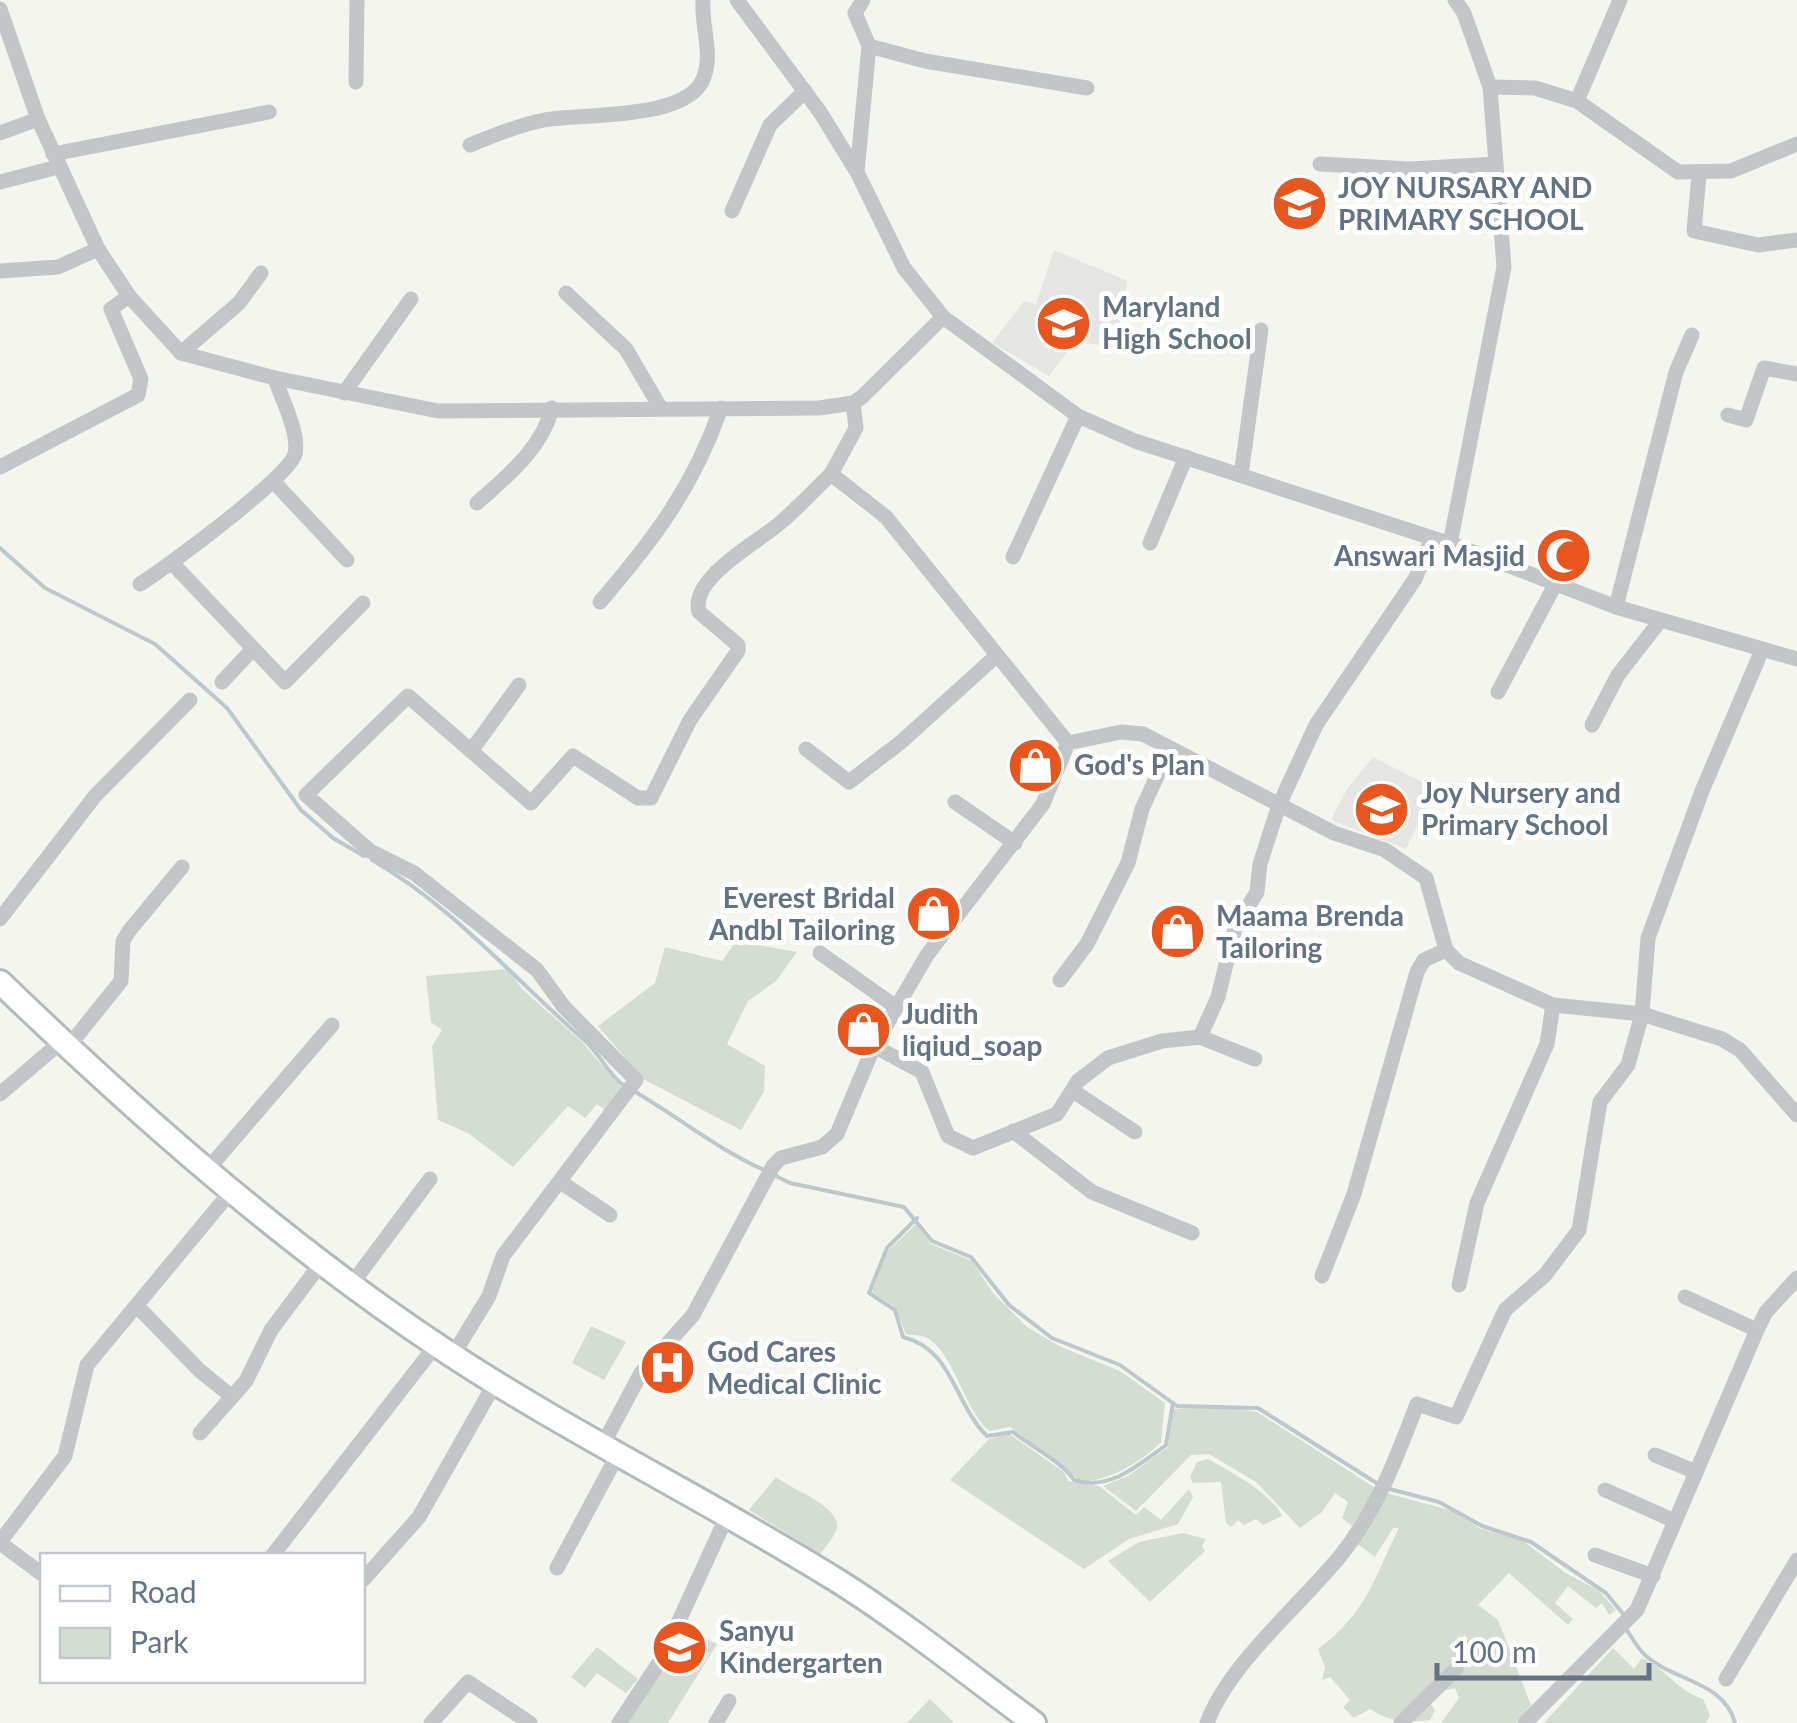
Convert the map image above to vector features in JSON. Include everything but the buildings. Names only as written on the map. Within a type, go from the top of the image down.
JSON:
[{"type":"main road","points":[[0,982],[208,1168],[351,1285],[495,1383],[840,1583],[1034,1723]]},
{"type":"street","points":[[356,82],[357,0]]},
{"type":"street","points":[[470,145],[544,120],[624,114],[690,96],[699,89],[708,62],[704,0]]},
{"type":"street","points":[[738,0],[805,91],[857,172],[887,240],[942,317],[1078,416],[1186,457],[1450,544],[1616,607],[1797,659]]},
{"type":"street","points":[[857,172],[869,46],[854,13],[863,0]]},
{"type":"street","points":[[1450,544],[1503,289],[1490,87],[1455,0]]},
{"type":"street","points":[[1577,101],[1620,0]]},
{"type":"street","points":[[0,9],[38,119],[98,249],[129,296],[181,353],[275,378],[438,411],[853,403],[942,317]]},
{"type":"street","points":[[869,46],[925,62],[1087,88]]},
{"type":"street","points":[[1490,87],[1534,88],[1577,101],[1666,167],[1699,174],[1731,171],[1797,144]]},
{"type":"street","points":[[732,211],[770,125],[805,91]]},
{"type":"street","points":[[0,182],[55,160],[269,112]]},
{"type":"street","points":[[0,134],[38,119]]},
{"type":"street","points":[[1320,164],[1410,169],[1496,164]]},
{"type":"street","points":[[1699,174],[1694,231],[1758,244],[1797,240]]},
{"type":"street","points":[[0,271],[58,267],[98,249]]},
{"type":"street","points":[[181,353],[240,303],[261,273]]},
{"type":"street","points":[[566,292],[626,349],[660,407]]},
{"type":"street","points":[[0,467],[138,395],[141,379],[112,308],[129,296]]},
{"type":"street","points":[[344,393],[411,299]]},
{"type":"street","points":[[1240,475],[1261,330]]},
{"type":"street","points":[[1616,607],[1676,372],[1692,335]]},
{"type":"street","points":[[1728,414],[1746,420],[1768,366],[1797,374]]},
{"type":"street","points":[[140,584],[173,564],[196,540],[274,482],[292,460],[295,448],[275,378]]},
{"type":"street","points":[[275,1553],[489,1296],[503,1256],[632,1091],[634,1075],[564,1007],[538,970],[414,873],[370,851],[306,795],[408,696],[531,803],[573,756],[638,798],[651,798],[690,720],[738,651],[738,645],[700,612],[698,602],[728,559],[776,527],[831,474],[856,428],[853,403]]},
{"type":"street","points":[[477,503],[547,429],[552,408]]},
{"type":"street","points":[[600,602],[644,551],[701,466],[721,408]]},
{"type":"street","points":[[1014,556],[1078,416]]},
{"type":"street","points":[[1150,544],[1186,457]]},
{"type":"street","points":[[831,474],[886,517],[995,657],[1068,742]]},
{"type":"street","points":[[274,482],[347,560]]},
{"type":"street","points":[[1200,1037],[1218,997],[1235,928],[1258,892],[1260,864],[1279,805],[1324,711],[1360,653],[1395,610],[1432,538]]},
{"type":"street","points":[[173,564],[285,682],[363,604]]},
{"type":"street","points":[[1498,692],[1556,583]]},
{"type":"street","points":[[1592,724],[1618,675],[1660,621]]},
{"type":"street","points":[[222,682],[253,649]]},
{"type":"street","points":[[1206,1723],[1229,1682],[1342,1554],[1388,1478],[1417,1404],[1456,1417],[1505,1310],[1545,1274],[1579,1230],[1600,1102],[1628,1066],[1642,1014],[1648,938],[1702,791],[1762,650]]},
{"type":"street","points":[[806,749],[849,782],[902,742],[995,657]]},
{"type":"street","points":[[471,750],[519,685]]},
{"type":"street","points":[[0,919],[95,796],[190,700]]},
{"type":"street","points":[[1068,742],[1122,732],[1143,734],[1279,805],[1418,868],[1430,886],[1446,950],[1459,964],[1553,1005],[1642,1014],[1699,1030],[1740,1050],[1797,1115]]},
{"type":"street","points":[[557,1568],[641,1373],[693,1315],[781,1158],[822,1148],[837,1134],[874,1046],[927,955],[1044,804],[1068,742]]},
{"type":"street","points":[[1060,980],[1087,944],[1122,877],[1142,809],[1169,750]]},
{"type":"street","points":[[955,802],[1015,843]]},
{"type":"street","points":[[0,1094],[65,1044],[121,982],[123,940],[182,867]]},
{"type":"street","points":[[1322,1276],[1354,1194],[1417,972],[1424,960],[1446,950]]},
{"type":"street","points":[[820,953],[896,1008]]},
{"type":"street","points":[[1459,1285],[1472,1218],[1546,1044],[1553,1005]]},
{"type":"street","points":[[208,1168],[332,1025]]},
{"type":"street","points":[[874,1046],[922,1072],[948,1136],[959,1144],[978,1148],[1057,1114],[1084,1075],[1108,1058],[1147,1045],[1200,1037],[1255,1059]]},
{"type":"street","points":[[1073,1091],[1136,1132]]},
{"type":"street","points":[[1013,1131],[1092,1192],[1192,1233]]},
{"type":"street","points":[[351,1285],[430,1179]]},
{"type":"street","points":[[562,1183],[610,1215]]},
{"type":"street","points":[[40,1572],[0,1542],[65,1456],[87,1365],[233,1189]]},
{"type":"street","points":[[200,1433],[246,1381],[272,1330],[322,1262]]},
{"type":"street","points":[[1525,1723],[1637,1610],[1766,1312],[1797,1278]]},
{"type":"street","points":[[1685,1297],[1758,1330]]},
{"type":"street","points":[[136,1306],[198,1370],[231,1396]]},
{"type":"street","points":[[365,1578],[419,1516],[495,1383]]},
{"type":"street","points":[[1656,1456],[1696,1472]]},
{"type":"street","points":[[1605,1490],[1676,1520]]},
{"type":"street","points":[[619,1723],[661,1660],[727,1516]]},
{"type":"street","points":[[1595,1555],[1653,1576]]},
{"type":"street","points":[[1726,1679],[1797,1560]]},
{"type":"street","points":[[1401,1723],[1456,1669]]},
{"type":"street","points":[[430,1723],[468,1682],[530,1723]]},
{"type":"street","points":[[716,1723],[729,1701]]},
{"type":"shaded area","name":"Maryland High School","points":[[1054,250],[1128,281],[1115,347],[1075,342],[1049,376],[992,343],[1024,301],[1036,304]]},
{"type":"shaded area","name":"Joy Nursery and Primary School","points":[[1373,757],[1436,789],[1406,849],[1331,820],[1347,789]]},
{"type":"green space","points":[[736,941],[797,952],[776,981],[748,1001],[727,1044],[765,1066],[764,1092],[741,1130],[643,1079],[598,1026],[655,983],[665,947],[722,961]]},
{"type":"green space","points":[[508,969],[522,989],[582,1042],[622,1088],[606,1111],[597,1104],[585,1118],[568,1106],[513,1167],[468,1133],[438,1120],[432,1046],[442,1030],[431,1022],[426,976]]},
{"type":"green space","points":[[916,1224],[931,1244],[972,1261],[993,1293],[1027,1327],[1061,1347],[1120,1371],[1165,1403],[1161,1442],[1123,1470],[1089,1481],[1079,1480],[1010,1427],[990,1431],[973,1409],[941,1351],[932,1341],[906,1334],[895,1307],[872,1292],[887,1252]]},
{"type":"green space","points":[[591,1326],[626,1342],[604,1380],[572,1363]]},
{"type":"green space","points":[[1225,1406],[1257,1412],[1377,1489],[1352,1526],[1342,1518],[1348,1502],[1335,1493],[1322,1512],[1300,1528],[1256,1482],[1209,1454],[1191,1455],[1136,1511],[1103,1486],[1128,1476],[1168,1447],[1173,1409]]},
{"type":"green space","points":[[1008,1433],[1064,1472],[1068,1481],[1099,1486],[1136,1515],[1144,1507],[1161,1520],[1189,1489],[1193,1497],[1178,1524],[1129,1539],[1084,1569],[950,1480],[989,1439]]},
{"type":"green space","points":[[1208,1459],[1260,1492],[1282,1516],[1263,1525],[1256,1519],[1244,1525],[1238,1520],[1231,1527],[1226,1523],[1221,1482],[1193,1483],[1190,1477],[1197,1462]]},
{"type":"green space","points":[[776,1477],[822,1505],[836,1519],[836,1530],[820,1554],[749,1510]]},
{"type":"green space","points":[[1386,1493],[1453,1511],[1481,1529],[1522,1540],[1564,1572],[1599,1591],[1616,1610],[1609,1615],[1602,1603],[1596,1608],[1568,1586],[1555,1603],[1573,1619],[1568,1625],[1509,1573],[1478,1605],[1498,1620],[1531,1705],[1516,1723],[1441,1723],[1459,1698],[1455,1688],[1441,1691],[1430,1703],[1435,1710],[1430,1720],[1398,1720],[1370,1709],[1354,1718],[1343,1707],[1350,1700],[1330,1677],[1322,1680],[1325,1667],[1318,1649],[1358,1609],[1399,1528],[1393,1528],[1375,1557],[1356,1543]]},
{"type":"green space","points":[[1183,1533],[1206,1539],[1202,1546],[1205,1551],[1150,1602],[1108,1561],[1139,1542]]},
{"type":"green space","points":[[685,1628],[717,1644],[668,1723],[622,1723],[661,1674]]},
{"type":"green space","points":[[597,1647],[638,1679],[626,1693],[597,1673],[585,1688],[571,1677]]},
{"type":"green space","points":[[1613,1648],[1634,1669],[1642,1658],[1703,1699],[1710,1715],[1706,1723],[1544,1723]]},
{"type":"green space","points":[[930,1699],[954,1723],[907,1723]]},
{"type":"waterway","points":[[0,548],[45,588],[155,644],[227,708],[301,810],[333,838],[364,856]]},
{"type":"waterway","points":[[372,860],[457,921],[589,1044],[623,1085]]},
{"type":"waterway","points":[[632,1090],[764,1170]]},
{"type":"waterway","points":[[772,1174],[790,1183],[904,1207],[932,1241],[971,1257],[1009,1305],[1052,1338],[1120,1365],[1177,1406],[1258,1408],[1378,1484]]},
{"type":"waterway","points":[[917,1218],[887,1248],[869,1293],[895,1310],[903,1337],[920,1343],[943,1365],[987,1436],[1013,1432],[1074,1480],[1099,1482],[1123,1474],[1166,1445],[1173,1403]]},
{"type":"waterway","points":[[1386,1488],[1439,1502],[1482,1526],[1531,1542],[1606,1593],[1624,1615]]},
{"type":"waterway","points":[[1626,1629],[1656,1664],[1720,1698],[1735,1723]]},
{"type":"place","name":"JOY NURSARY AND PRIMARY SCHOOL","points":[[1299,204]]},
{"type":"place","name":"Maryland High School","points":[[1063,323]]},
{"type":"place","name":"Answari Masjid","points":[[1564,556]]},
{"type":"place","name":"God's Plan","points":[[1035,765]]},
{"type":"place","name":"Joy Nursery and Primary School","points":[[1382,809]]},
{"type":"place","name":"Everest Bridal Andbl Tailoring","points":[[934,914]]},
{"type":"place","name":"Maama Brenda Tailoring","points":[[1177,932]]},
{"type":"place","name":"Judith liqiud_soap","points":[[863,1030]]},
{"type":"place","name":"God Cares Medical Clinic","points":[[668,1368]]},
{"type":"place","name":"Sanyu Kindergarten","points":[[680,1647]]}]
